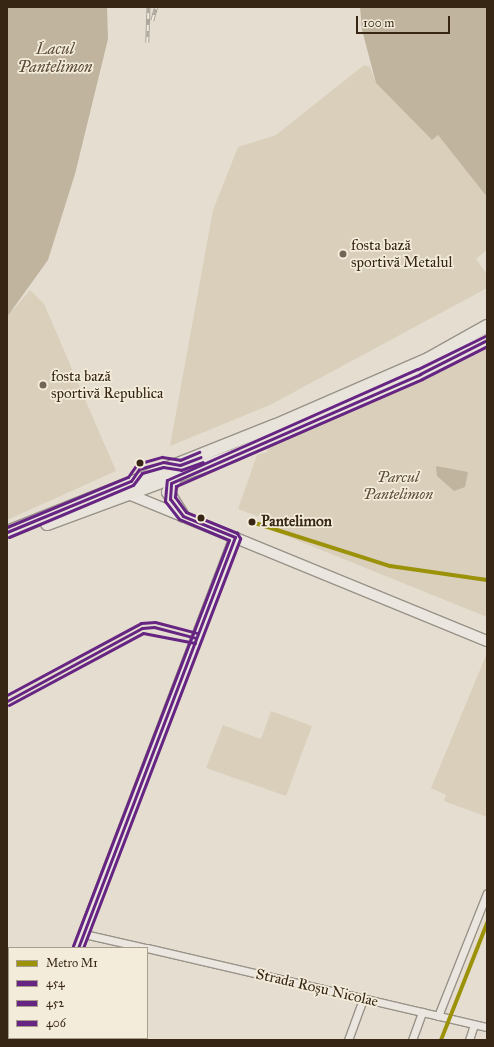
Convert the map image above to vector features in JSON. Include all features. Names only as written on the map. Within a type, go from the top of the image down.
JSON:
[{"type":"main road","points":[[7,532],[109,489],[274,426],[428,359],[487,326]]},
{"type":"main road","points":[[7,541],[126,493],[175,479],[420,374],[487,340]]},
{"type":"main road","points":[[175,479],[168,492],[183,516]]},
{"type":"main road","points":[[126,493],[131,481]]},
{"type":"main road","points":[[109,489],[126,493]]},
{"type":"street","points":[[126,493],[487,641]]},
{"type":"street","points":[[78,947],[235,537]]},
{"type":"street","points":[[438,1016],[487,894]]},
{"type":"street","name":"Strada Roșu Nicolae","points":[[84,934],[142,947]]},
{"type":"street","name":"Strada Roșu Nicolae","points":[[148,948],[487,1027]]},
{"type":"street","points":[[348,1040],[363,998]]},
{"type":"street","points":[[412,1040],[422,1012]]},
{"type":"street","points":[[469,1040],[474,1024]]},
{"type":"green space","name":"fosta bază sportivă Metalul","points":[[364,65],[370,67],[376,83],[432,140],[438,135],[487,197],[487,250],[476,259],[487,274],[487,288],[270,405],[170,446],[213,210],[238,147],[276,135]]},
{"type":"green space","name":"fosta bază sportivă Republica","points":[[30,290],[44,304],[116,471],[7,520],[7,317]]},
{"type":"green space","name":"Parcul Pantelimon","points":[[487,345],[487,617],[264,527],[266,519],[238,509],[257,455],[267,452],[268,444]]},
{"type":"green space","points":[[487,653],[487,817],[444,801],[446,795],[431,788]]},
{"type":"green space","points":[[271,711],[312,726],[286,796],[206,768],[223,725],[261,739]]},
{"type":"water","name":"Lacul Pantelimon","points":[[7,7],[107,7],[108,39],[75,174],[48,260],[7,317]]},
{"type":"water","points":[[360,7],[487,7],[487,197],[438,135],[432,140],[376,83],[362,30]]},
{"type":"water","points":[[436,466],[468,472],[465,487],[454,491],[437,476]]},
{"type":"railway","points":[[147,43],[148,7]]},
{"type":"railway","points":[[152,21],[156,7]]},
{"type":"metro line","name":"M1","points":[[252,522],[390,566],[487,580]]},
{"type":"metro line","name":"M1","points":[[441,1040],[487,923]]},
{"type":"transit line","name":"406","points":[[73,946],[229,540],[179,519],[165,501],[167,480],[418,369],[485,336]]},
{"type":"transit line","name":"454","points":[[78,947],[235,537],[183,516],[170,499],[171,483],[420,374],[487,340]]},
{"type":"transit line","name":"452","points":[[83,947],[240,538],[237,533],[186,512],[175,497],[176,486],[422,379],[487,346]]},
{"type":"transit line","name":"406","points":[[7,527],[128,477],[137,464],[162,457],[180,460],[199,452]]},
{"type":"transit line","name":"454","points":[[7,532],[131,481],[139,469],[163,462],[180,465],[201,457]]},
{"type":"transit line","name":"452","points":[[9,537],[133,485],[142,473],[163,467],[181,470],[203,462]]},
{"type":"transit line","name":"406","points":[[7,695],[141,623],[155,622],[197,633]]},
{"type":"transit line","name":"454","points":[[7,701],[142,628],[154,627],[196,638]]},
{"type":"transit line","name":"452","points":[[9,705],[143,633],[195,643]]},
{"type":"place","name":"fosta bază sportivă Metalul","points":[[343,254]]},
{"type":"place","name":"fosta bază sportivă Republica","points":[[43,385]]},
{"type":"place","name":"Pantelimon","points":[[252,522]]}]
